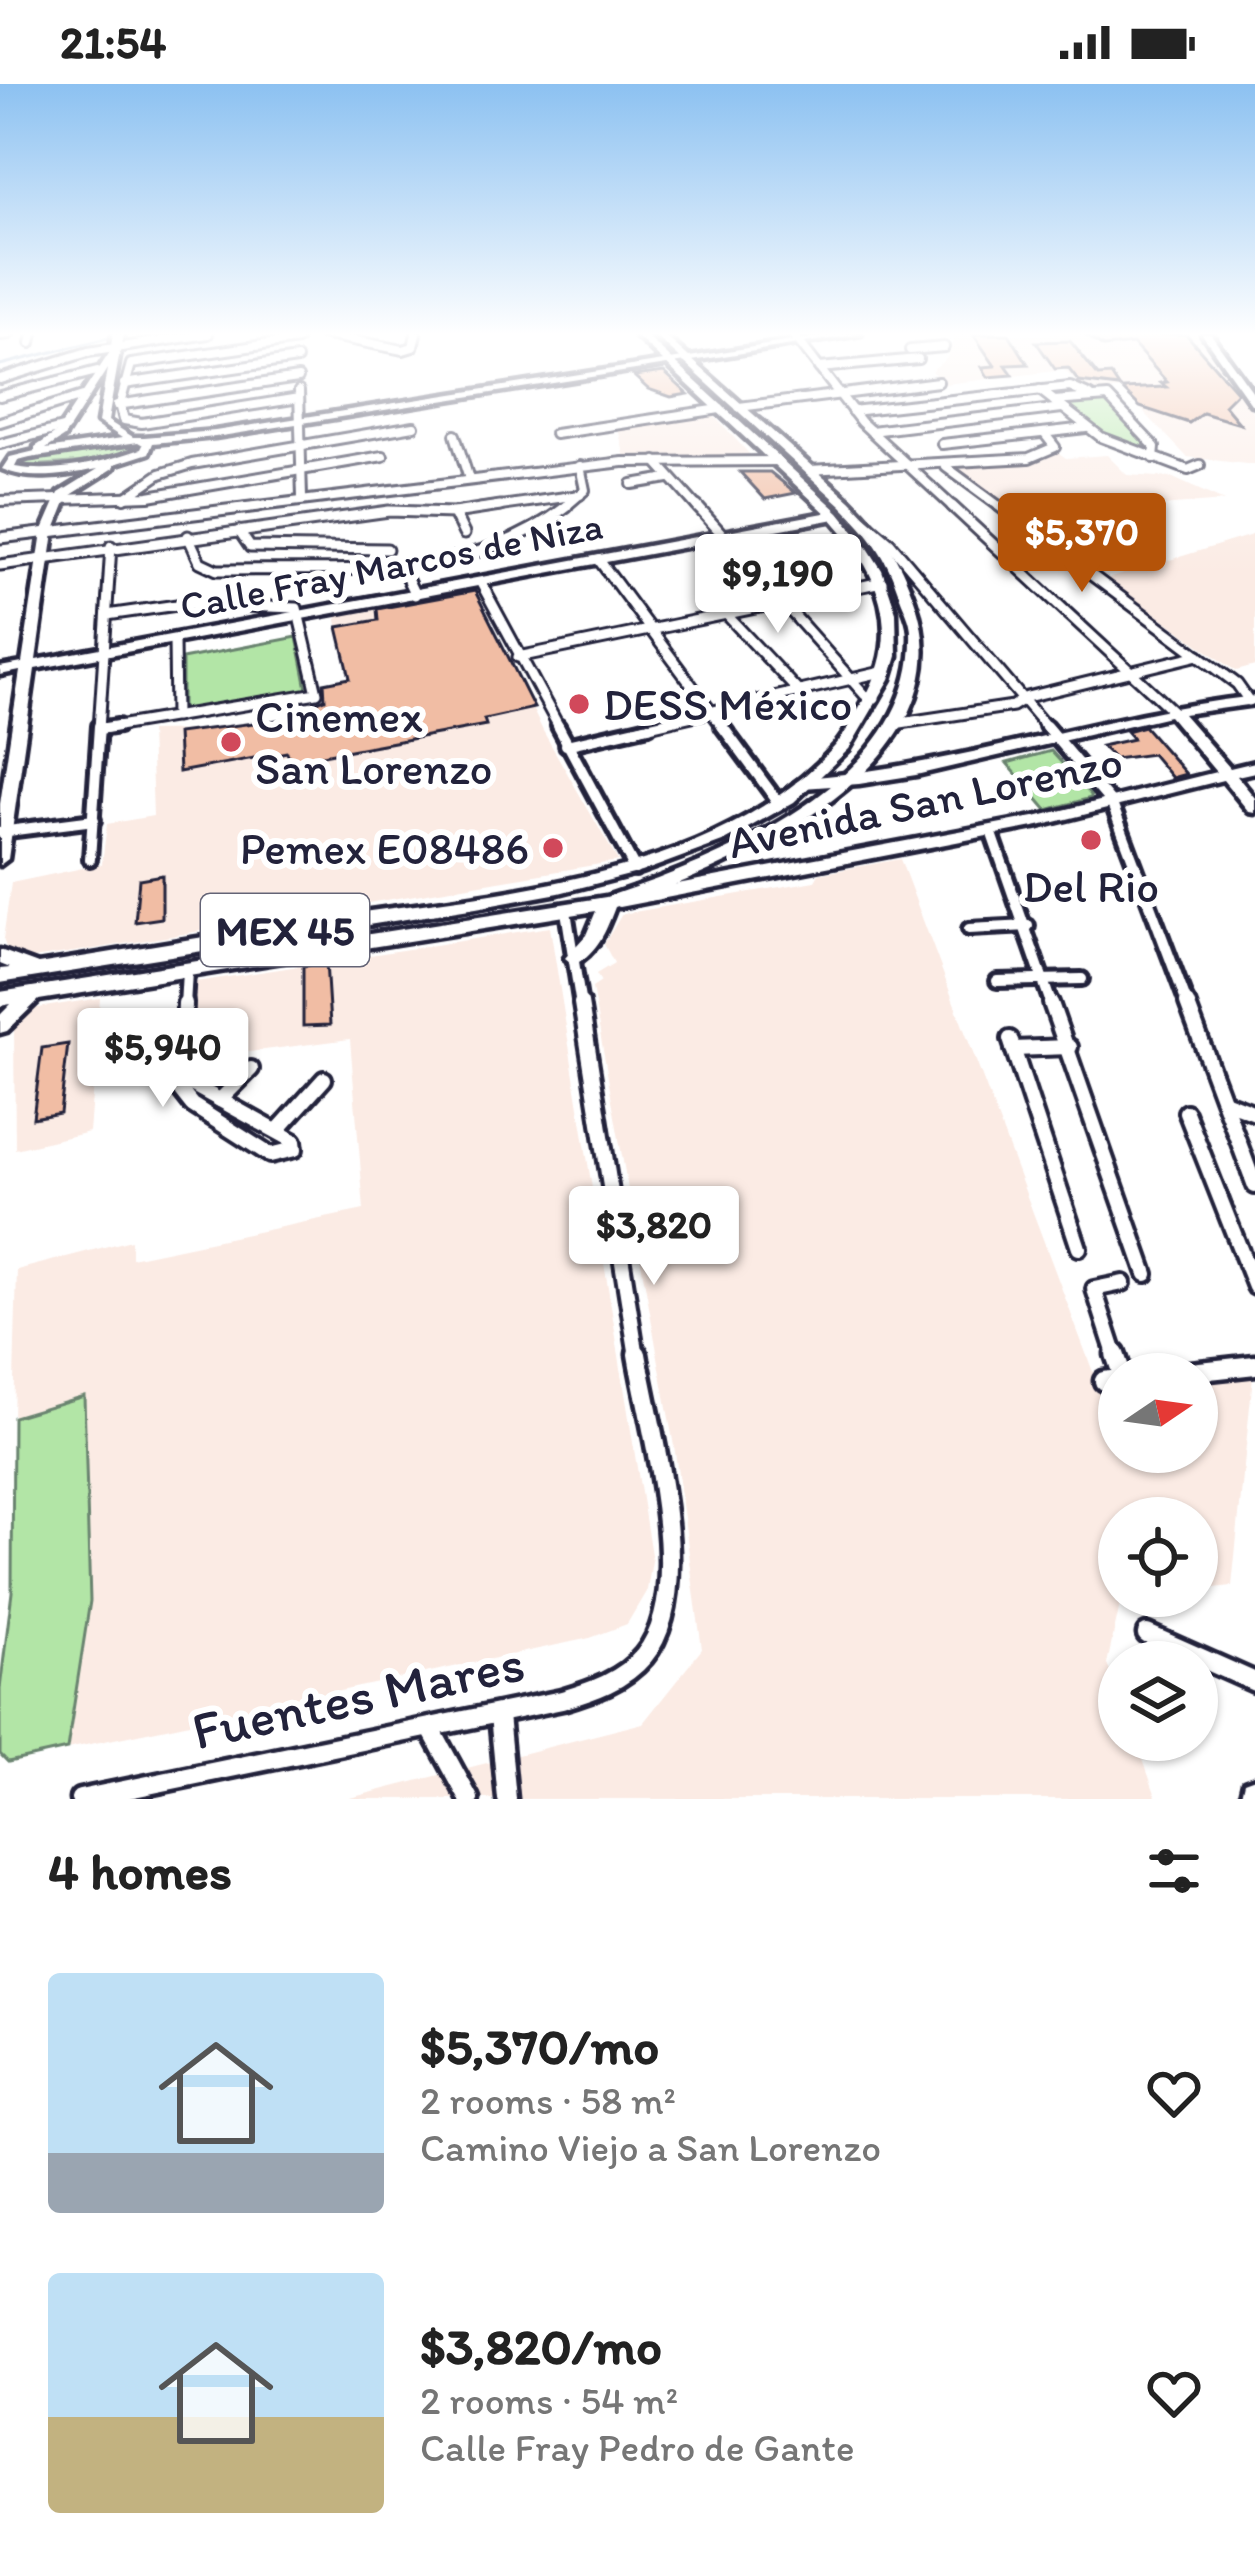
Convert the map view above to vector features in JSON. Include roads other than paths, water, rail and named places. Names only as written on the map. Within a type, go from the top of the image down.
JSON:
[{"type":"main road","points":[[9,468],[63,431],[73,414]]},
{"type":"main road","points":[[63,431],[86,439],[104,426],[105,414]]},
{"type":"main road","points":[[30,455],[144,444],[346,414]]},
{"type":"main road","name":"MEX 45","points":[[0,999],[608,903],[694,875],[802,820],[848,779],[894,724],[914,680],[916,621],[895,563],[862,519],[821,502],[725,414]]},
{"type":"main road","name":"MEX 45","points":[[0,976],[569,884],[635,869],[730,831],[778,802],[842,746],[875,698],[886,671],[891,630],[882,582],[840,508],[809,470],[747,414]]},
{"type":"main road","points":[[104,426],[144,444]]},
{"type":"main road","points":[[0,859],[48,532],[63,495],[144,444]]},
{"type":"main road","points":[[9,468],[126,457]]},
{"type":"main road","points":[[9,468],[52,482],[63,495]]},
{"type":"main road","points":[[52,482],[75,475],[87,479]]},
{"type":"main road","name":"Calle Fray Marcos de Niza","points":[[0,671],[481,583],[840,508]]},
{"type":"main road","points":[[803,783],[848,779],[1058,739],[1173,711],[1246,701]]},
{"type":"main road","points":[[1190,728],[1194,716],[1246,701]]},
{"type":"main road","points":[[1173,711],[1255,808]]},
{"type":"main road","points":[[1206,746],[1255,765]]},
{"type":"main road","name":"Avenida San Lorenzo","points":[[608,903],[991,831],[1255,765]]},
{"type":"main road","points":[[522,893],[531,904],[524,919]]},
{"type":"main road","points":[[574,958],[594,938],[608,903]]},
{"type":"main road","points":[[0,957],[41,970]]},
{"type":"main road","points":[[0,1026],[38,993]]},
{"type":"street","points":[[123,414],[124,420],[152,422],[201,414]]},
{"type":"street","points":[[300,414],[302,498]]},
{"type":"street","points":[[555,434],[687,414]]},
{"type":"street","points":[[855,414],[1173,711]]},
{"type":"street","points":[[872,431],[1019,414]]},
{"type":"street","points":[[1068,414],[1086,428],[1154,458],[1187,470],[1200,465]]},
{"type":"street","points":[[1125,414],[1155,447],[1154,458]]},
{"type":"street","points":[[125,498],[175,468],[414,426]]},
{"type":"street","points":[[963,465],[940,445],[1086,428]]},
{"type":"street","points":[[0,444],[63,431]]},
{"type":"street","points":[[809,470],[912,469],[1033,457],[1055,447],[1044,433]]},
{"type":"street","points":[[455,435],[469,479]]},
{"type":"street","points":[[0,501],[63,495],[125,498],[383,456]]},
{"type":"street","points":[[656,461],[850,677],[875,698]]},
{"type":"street","points":[[0,538],[580,466],[776,461]]},
{"type":"street","points":[[188,536],[200,562],[218,570],[404,570],[439,565],[546,526],[587,485],[580,466]]},
{"type":"street","points":[[946,466],[1238,684],[1246,701]]},
{"type":"street","points":[[632,484],[668,478]]},
{"type":"street","points":[[218,483],[219,509]]},
{"type":"street","points":[[431,483],[441,513]]},
{"type":"street","points":[[0,565],[389,511],[454,513],[580,495]]},
{"type":"street","points":[[454,513],[467,537],[489,550]]},
{"type":"street","points":[[862,519],[890,543],[1112,804],[1255,1186]]},
{"type":"street","points":[[239,531],[250,548],[387,549]]},
{"type":"street","points":[[90,859],[111,546]]},
{"type":"street","points":[[599,560],[778,802]]},
{"type":"street","points":[[439,565],[448,589]]},
{"type":"street","points":[[404,570],[415,595]]},
{"type":"street","points":[[518,658],[882,582]]},
{"type":"street","points":[[481,583],[635,869]]},
{"type":"street","points":[[99,729],[317,693],[300,616],[292,607],[194,603],[107,615]]},
{"type":"street","points":[[725,614],[797,690]]},
{"type":"street","points":[[174,640],[175,717]]},
{"type":"street","points":[[894,724],[975,714],[1199,655]]},
{"type":"street","points":[[566,745],[886,671]]},
{"type":"street","points":[[2,832],[94,820]]},
{"type":"street","points":[[991,831],[1146,1274]]},
{"type":"street","points":[[566,911],[574,958]]},
{"type":"street","points":[[969,928],[1028,926]]},
{"type":"street","name":"Fuentes Mares","points":[[80,1799],[499,1715],[605,1688],[644,1659],[663,1616],[670,1560],[574,958]]},
{"type":"street","points":[[179,1078],[294,1141],[293,1152],[270,1155],[192,1105],[179,1078],[187,971]]},
{"type":"street","points":[[997,981],[1082,979]]},
{"type":"street","points":[[1070,1047],[1011,1044],[1078,1248]]},
{"type":"street","points":[[220,1100],[251,1070]]},
{"type":"street","points":[[277,1131],[324,1079]]},
{"type":"street","points":[[1226,1102],[1255,1113]]},
{"type":"street","points":[[1186,1112],[1255,1287]]},
{"type":"street","points":[[1109,1353],[1094,1289],[1123,1283]]},
{"type":"street","points":[[1218,1369],[1255,1365]]},
{"type":"street","points":[[1147,1634],[1255,1682]]},
{"type":"street","points":[[499,1715],[507,1799]]},
{"type":"street","points":[[432,1731],[469,1799]]},
{"type":"place","name":"DESS México","points":[[579,704]]},
{"type":"place","name":"Cinemex San Lorenzo","points":[[231,742]]},
{"type":"place","name":"Del Rio","points":[[1091,840]]},
{"type":"place","name":"Pemex E08486","points":[[553,848]]}]
